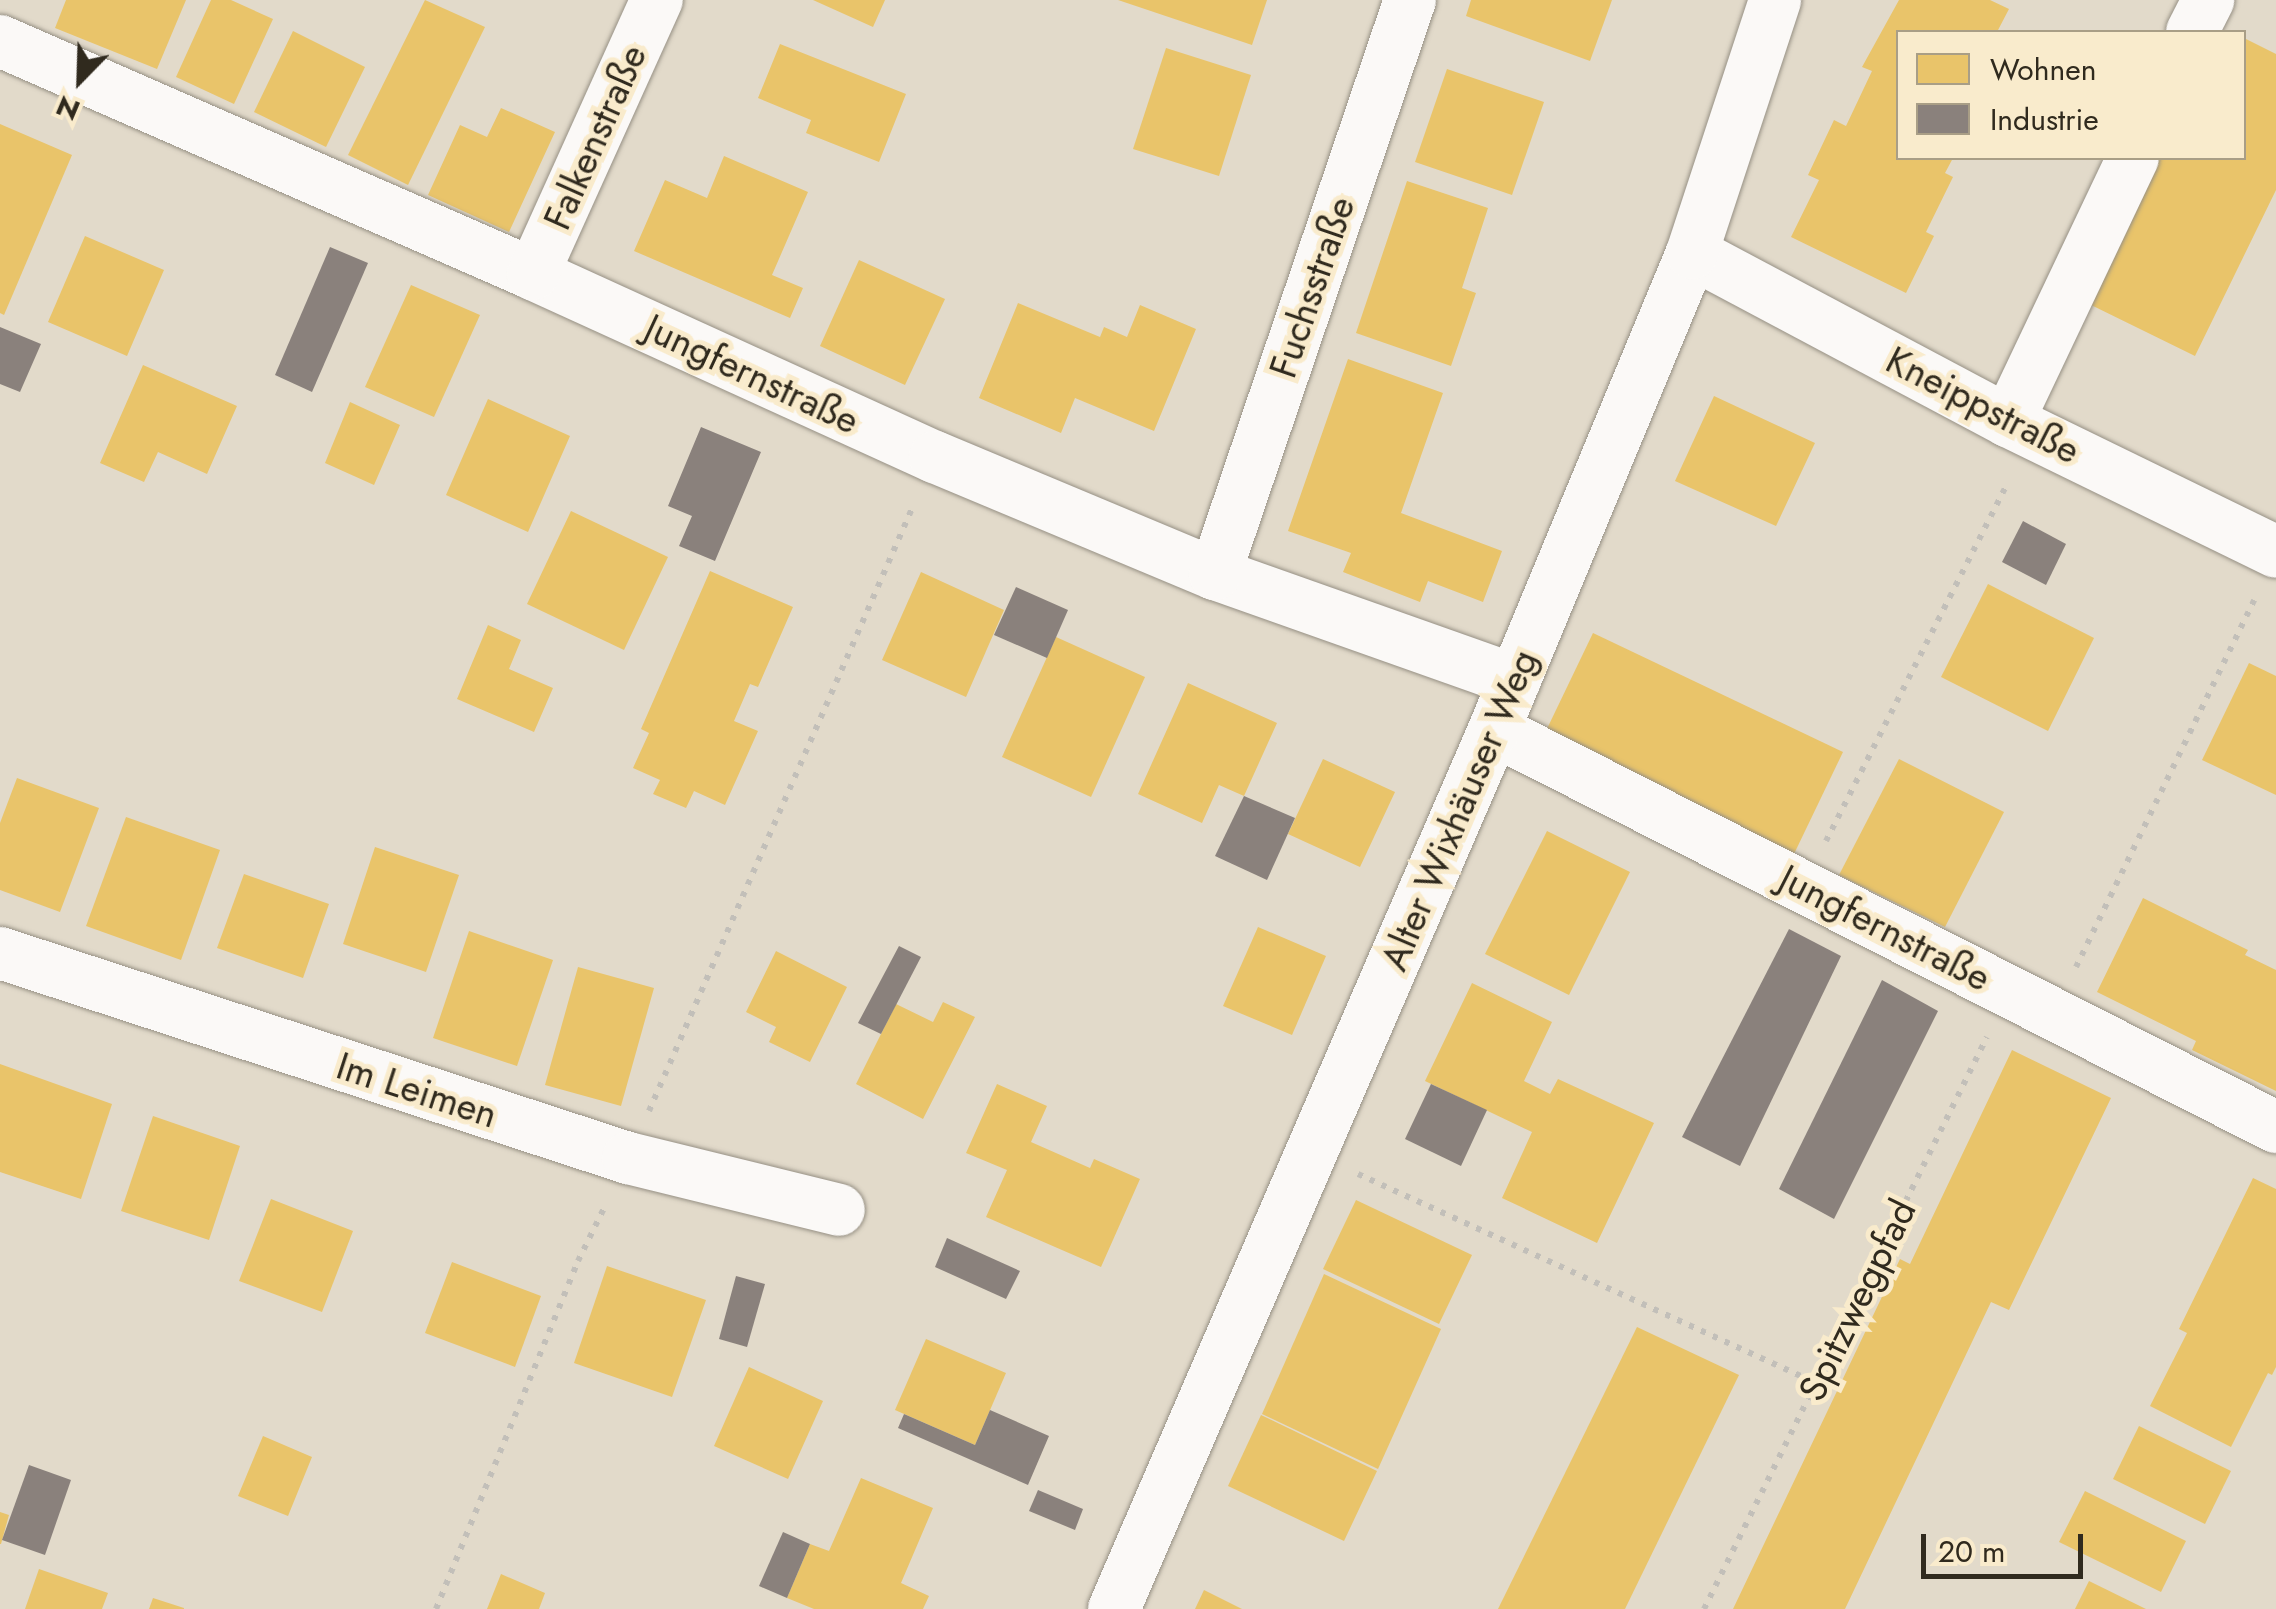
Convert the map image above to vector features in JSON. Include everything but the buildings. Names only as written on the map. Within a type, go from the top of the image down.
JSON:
[{"type":"street","name":"Falkenstraße","points":[[533,274],[657,0]]},
{"type":"street","name":"Fuchsstraße","points":[[1215,574],[1410,0]]},
{"type":"street","name":"Alter Wixhäuser Weg","points":[[1114,1609],[1494,730],[1692,252],[1776,0]]},
{"type":"street","points":[[2193,30],[2208,0]]},
{"type":"street","name":"Jungfernstraße","points":[[0,41],[533,274],[934,457],[1215,574],[1515,680]]},
{"type":"street","points":[[2021,427],[2132,160]]},
{"type":"street","name":"Kneippstraße","points":[[1692,252],[2021,427],[2267,571]]},
{"type":"street","name":"Jungfernstraße","points":[[1494,730],[2276,1127]]},
{"type":"street","name":"Im Leimen","points":[[0,954],[628,1158],[839,1210]]},
{"type":"path","points":[[1803,887],[2021,427]]},
{"type":"path","points":[[436,1609],[578,1260],[628,1158],[934,457]]},
{"type":"path","name":"Spitzwegpfad","points":[[1704,1609],[1816,1383],[2032,1002],[2267,571]]},
{"type":"path","points":[[1311,1152],[1816,1383]]}]
